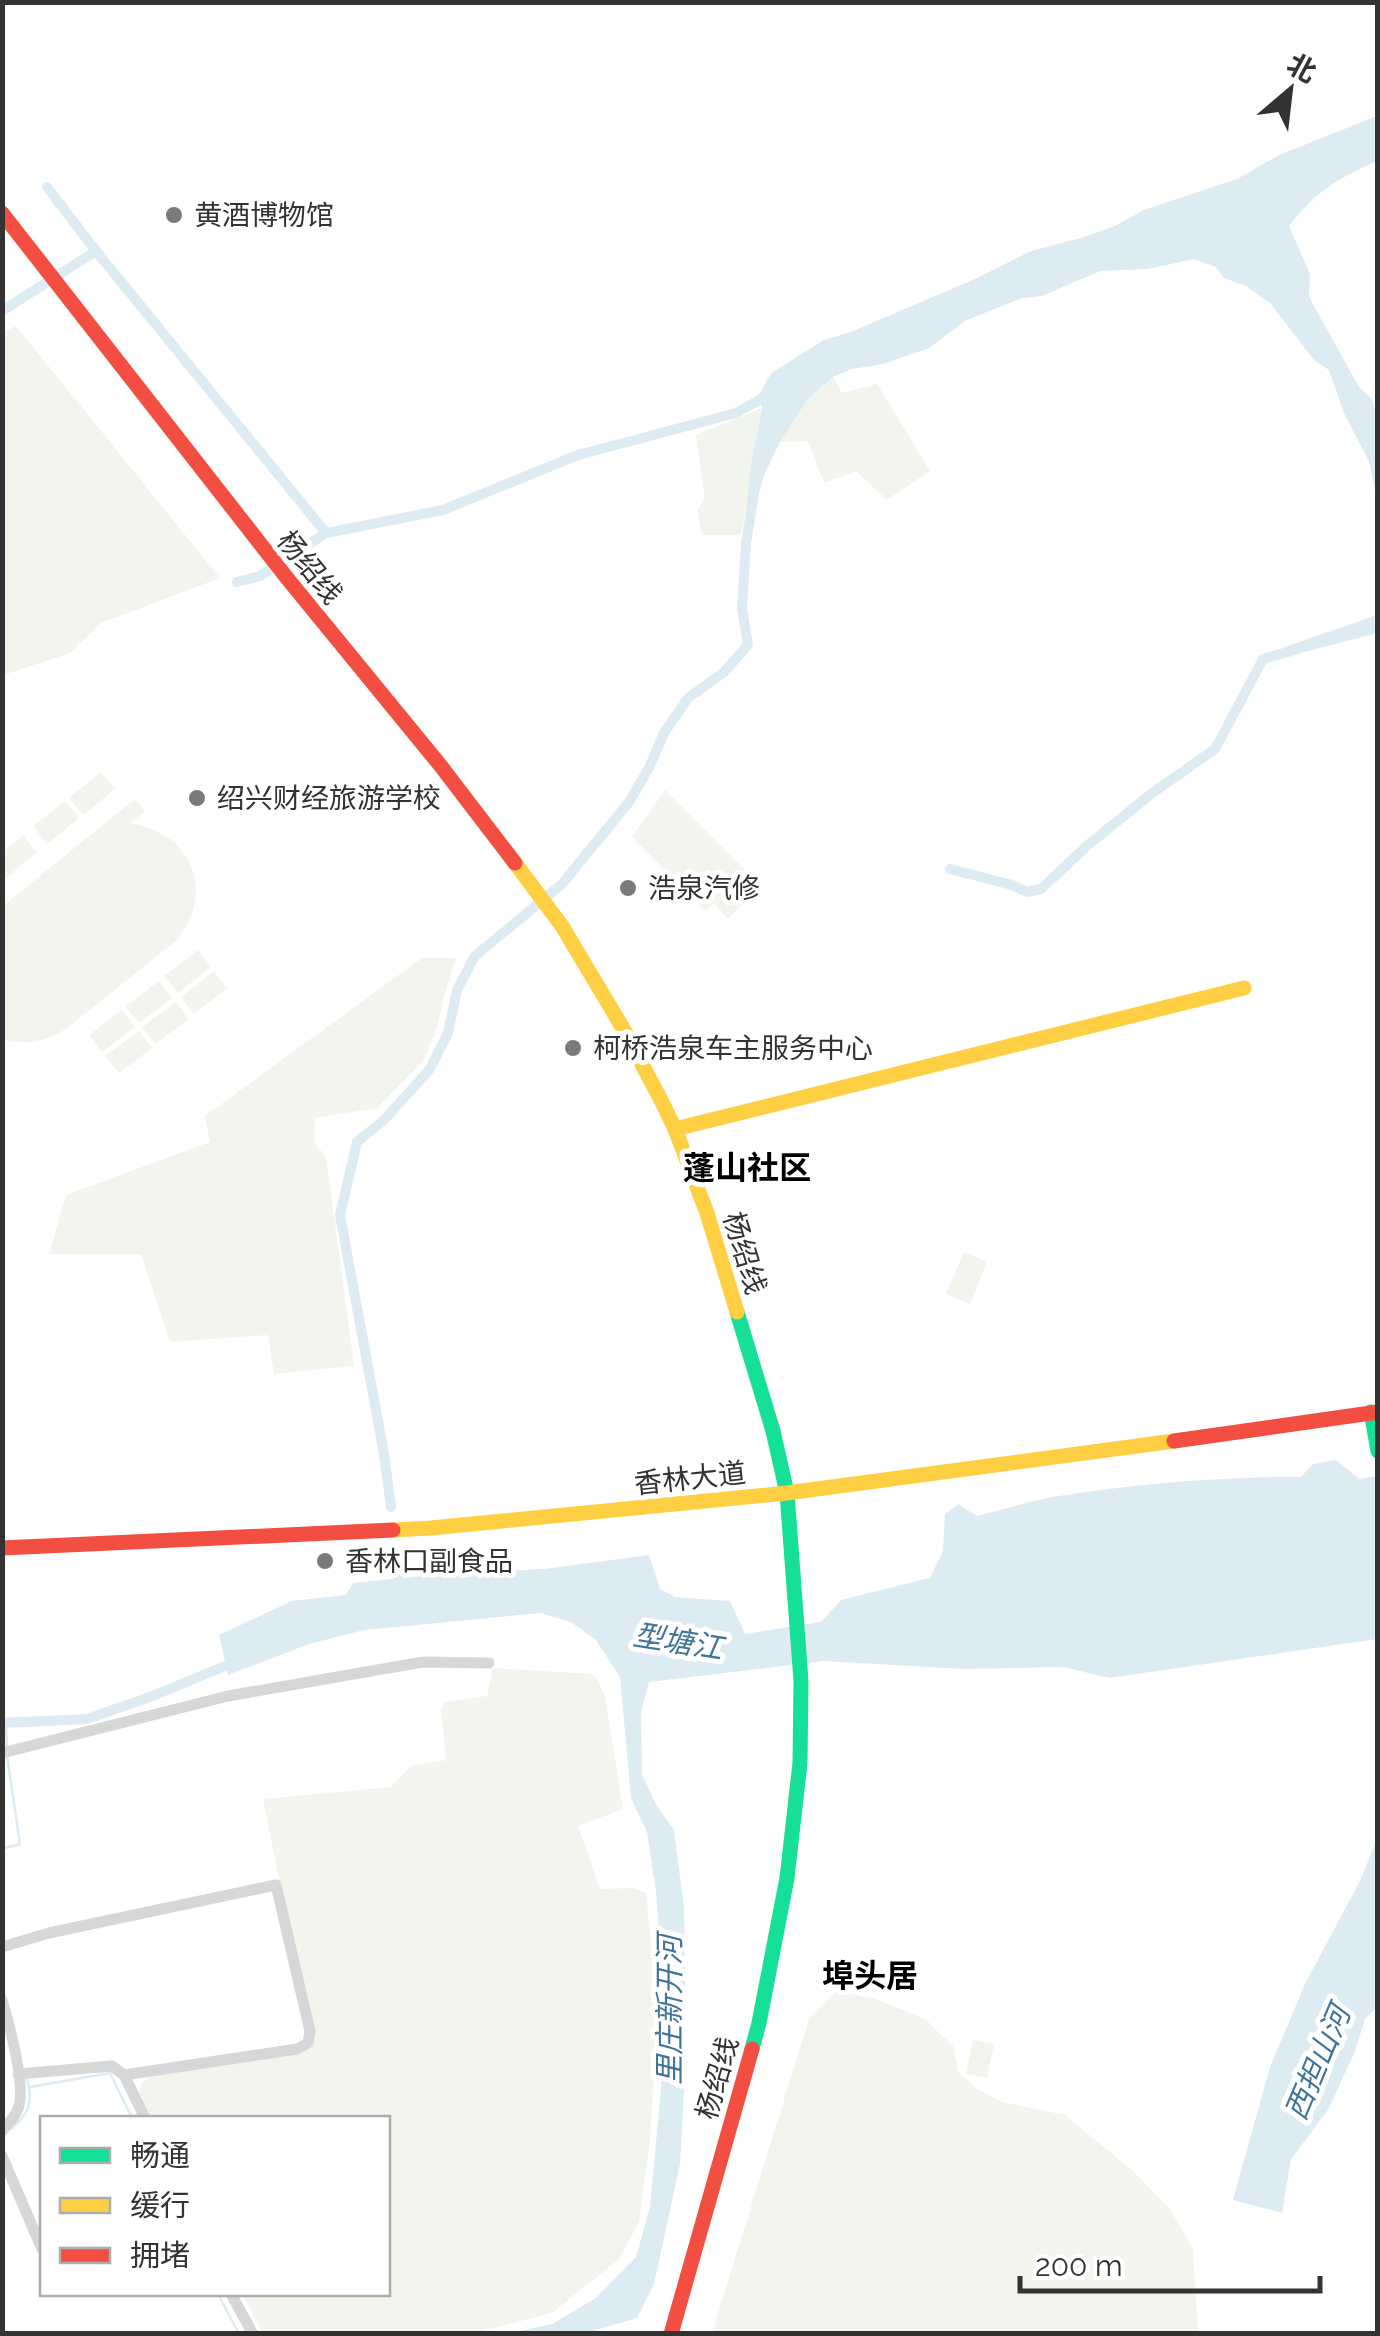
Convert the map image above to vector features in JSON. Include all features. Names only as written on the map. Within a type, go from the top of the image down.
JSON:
[{"type":"main road","name":"杨绍线","points":[[2,213],[286,578],[440,765],[562,926],[624,1030],[676,1129],[707,1213],[787,1493],[801,1681],[800,1764],[787,1878],[759,2023],[671,2334]]},
{"type":"main road","points":[[676,1129],[1244,988]]},
{"type":"main road","points":[[1374,1412],[1378,1451]]},
{"type":"main road","name":"香林大道","points":[[2,1548],[431,1528],[787,1493],[1374,1412]]},
{"type":"street","points":[[5,1753],[228,1696],[423,1662],[489,1663]]},
{"type":"street","points":[[2,1947],[50,1933],[276,1885],[310,2031],[308,2043],[298,2050],[124,2074]]},
{"type":"street","points":[[2,2000],[24,2074],[18,2110],[2,2130]]},
{"type":"street","points":[[24,2074],[112,2066],[124,2074],[144,2116]]},
{"type":"street","points":[[2,2156],[40,2243]]},
{"type":"street","points":[[232,2296],[253,2334]]},
{"type":"shaded area","points":[[16,326],[220,578],[101,623],[70,653],[3,675],[2,333]]},
{"type":"shaded area","points":[[833,377],[842,393],[877,384],[930,471],[887,500],[856,471],[824,483],[808,441],[780,442],[808,399]]},
{"type":"shaded area","points":[[762,408],[740,535],[702,535],[697,511],[705,498],[696,435]]},
{"type":"shaded area","points":[[101,772],[115,789],[83,815],[69,798]]},
{"type":"shaded area","points":[[665,790],[760,885],[728,919],[714,903],[706,911],[632,837]]},
{"type":"shaded area","points":[[135,799],[145,811],[130,823],[169,838],[191,866],[196,884],[189,921],[177,940],[66,1029],[35,1041],[3,1040],[3,906]]},
{"type":"shaded area","points":[[65,801],[79,818],[47,844],[33,826]]},
{"type":"shaded area","points":[[23,835],[37,852],[6,878],[3,852]]},
{"type":"shaded area","points":[[198,950],[211,967],[178,993],[164,976]]},
{"type":"shaded area","points":[[422,958],[456,958],[424,1060],[377,1108],[315,1118],[314,1142],[326,1157],[354,1366],[274,1374],[268,1335],[170,1342],[141,1254],[49,1254],[66,1195],[210,1142],[205,1116]]},
{"type":"shaded area","points":[[214,971],[227,988],[194,1014],[181,997]]},
{"type":"shaded area","points":[[159,981],[172,998],[139,1023],[126,1006]]},
{"type":"shaded area","points":[[176,1002],[189,1019],[155,1044],[142,1027]]},
{"type":"shaded area","points":[[122,1010],[135,1027],[102,1052],[89,1035]]},
{"type":"shaded area","points":[[139,1031],[152,1048],[119,1073],[105,1056]]},
{"type":"shaded area","points":[[964,1252],[987,1262],[970,1304],[946,1294]]},
{"type":"shaded area","points":[[493,1668],[592,1674],[605,1697],[623,1809],[578,1826],[600,1889],[633,1888],[646,1893],[654,1973],[655,2057],[650,2140],[639,2222],[619,2259],[552,2313],[473,2333],[263,2333],[243,2296],[390,2296],[390,2116],[151,2116],[139,2094],[142,2083],[151,2076],[302,2053],[312,2046],[263,1799],[391,1787],[411,1766],[446,1760],[441,1708],[446,1702],[487,1696]]},
{"type":"shaded area","points":[[837,1991],[876,1999],[925,2019],[953,2046],[959,2073],[977,2089],[1002,2102],[1065,2115],[1134,2172],[1170,2209],[1193,2249],[1198,2333],[712,2333],[809,2019]]},
{"type":"shaded area","points":[[973,2040],[994,2044],[987,2078],[966,2074]]},
{"type":"water","points":[[1377,116],[1377,161],[1328,187],[1289,226],[1310,274],[1309,297],[1359,387],[1372,399],[1377,418],[1377,499],[1369,462],[1344,413],[1329,370],[1314,360],[1270,303],[1246,286],[1224,278],[1216,267],[1194,259],[1148,269],[1100,271],[1042,296],[1022,298],[965,321],[929,348],[833,377],[808,399],[780,442],[764,475],[755,507],[747,506],[762,408],[759,395],[771,373],[824,340],[975,279],[1031,251],[1081,238],[1144,210],[1237,179],[1279,155]]},
{"type":"water","points":[[1377,615],[1377,633],[1286,657],[1282,648]]},
{"type":"water","name":"里庄新开河","points":[[1336,1460],[1359,1479],[1377,1476],[1377,1639],[1109,1678],[1064,1667],[962,1669],[824,1661],[649,1682],[641,1712],[642,1775],[674,1830],[684,1908],[686,2051],[680,2164],[654,2284],[637,2318],[586,2333],[510,2333],[552,2324],[596,2298],[636,2257],[650,2207],[664,2056],[662,1971],[647,1832],[631,1798],[620,1677],[596,1640],[571,1622],[540,1613],[364,1630],[309,1644],[228,1675],[219,1635],[292,1601],[346,1595],[353,1583],[544,1569],[649,1555],[660,1589],[675,1597],[730,1601],[745,1634],[821,1622],[841,1600],[930,1578],[943,1551],[945,1514],[958,1504],[977,1516],[1052,1497],[1114,1488],[1301,1477],[1313,1464]]},
{"type":"water","name":"西担山河","points":[[1377,1838],[1377,2007],[1365,2019],[1328,2110],[1291,2159],[1282,2213],[1233,2200],[1270,2067],[1305,1984],[1361,1879]]},
{"type":"waterway","points":[[47,187],[326,533],[443,510],[578,455],[736,413],[772,393]]},
{"type":"waterway","points":[[2,311],[96,251]]},
{"type":"waterway","points":[[391,1507],[340,1215],[357,1142],[385,1119],[430,1069],[448,1033],[457,990],[475,956],[562,884],[629,802],[664,733],[688,698],[724,672],[748,645],[742,608],[754,494]]},
{"type":"waterway","points":[[237,582],[260,576],[326,533]]},
{"type":"waterway","points":[[950,869],[1027,892],[1041,889],[1151,794],[1215,749],[1263,659],[1295,650]]},
{"type":"waterway","points":[[394,1552],[401,1590]]},
{"type":"waterway","name":"型塘江","points":[[2,1723],[87,1719],[235,1662]]},
{"type":"waterway","points":[[6,1725],[7,1748]]},
{"type":"waterway","points":[[2,1849],[20,1844],[7,1756]]},
{"type":"waterway","points":[[2,1986],[6,1999]]},
{"type":"waterway","points":[[30,2087],[110,2073],[131,2116]]},
{"type":"waterway","points":[[12,2128],[28,2106],[27,2079]]},
{"type":"waterway","points":[[219,2296],[239,2334]]},
{"type":"traffic: fast","points":[[737,1312],[773,1431],[787,1493],[801,1681],[800,1763],[787,1878],[752,2049]]},
{"type":"traffic: fast","points":[[1371,1412],[1378,1451]]},
{"type":"traffic: slow","points":[[515,863],[562,926],[663,1104],[707,1213],[737,1312]]},
{"type":"traffic: slow","points":[[675,1129],[1244,988]]},
{"type":"traffic: slow","points":[[393,1530],[787,1493],[1174,1441]]},
{"type":"traffic: jam","points":[[2,213],[515,863]]},
{"type":"traffic: jam","points":[[1174,1441],[1378,1412]]},
{"type":"traffic: jam","points":[[2,1548],[393,1530]]},
{"type":"traffic: jam","points":[[671,2334],[752,2049]]},
{"type":"place","name":"黄酒博物馆","points":[[174,215]]},
{"type":"place","name":"绍兴财经旅游学校","points":[[197,798]]},
{"type":"place","name":"浩泉汽修","points":[[628,888]]},
{"type":"place","name":"柯桥浩泉车主服务中心","points":[[573,1048]]},
{"type":"place","name":"香林口副食品","points":[[325,1561]]},
{"type":"district","name":"蓬山社区","points":[[747,1168]]},
{"type":"district","name":"埠头居","points":[[870,1976]]}]
